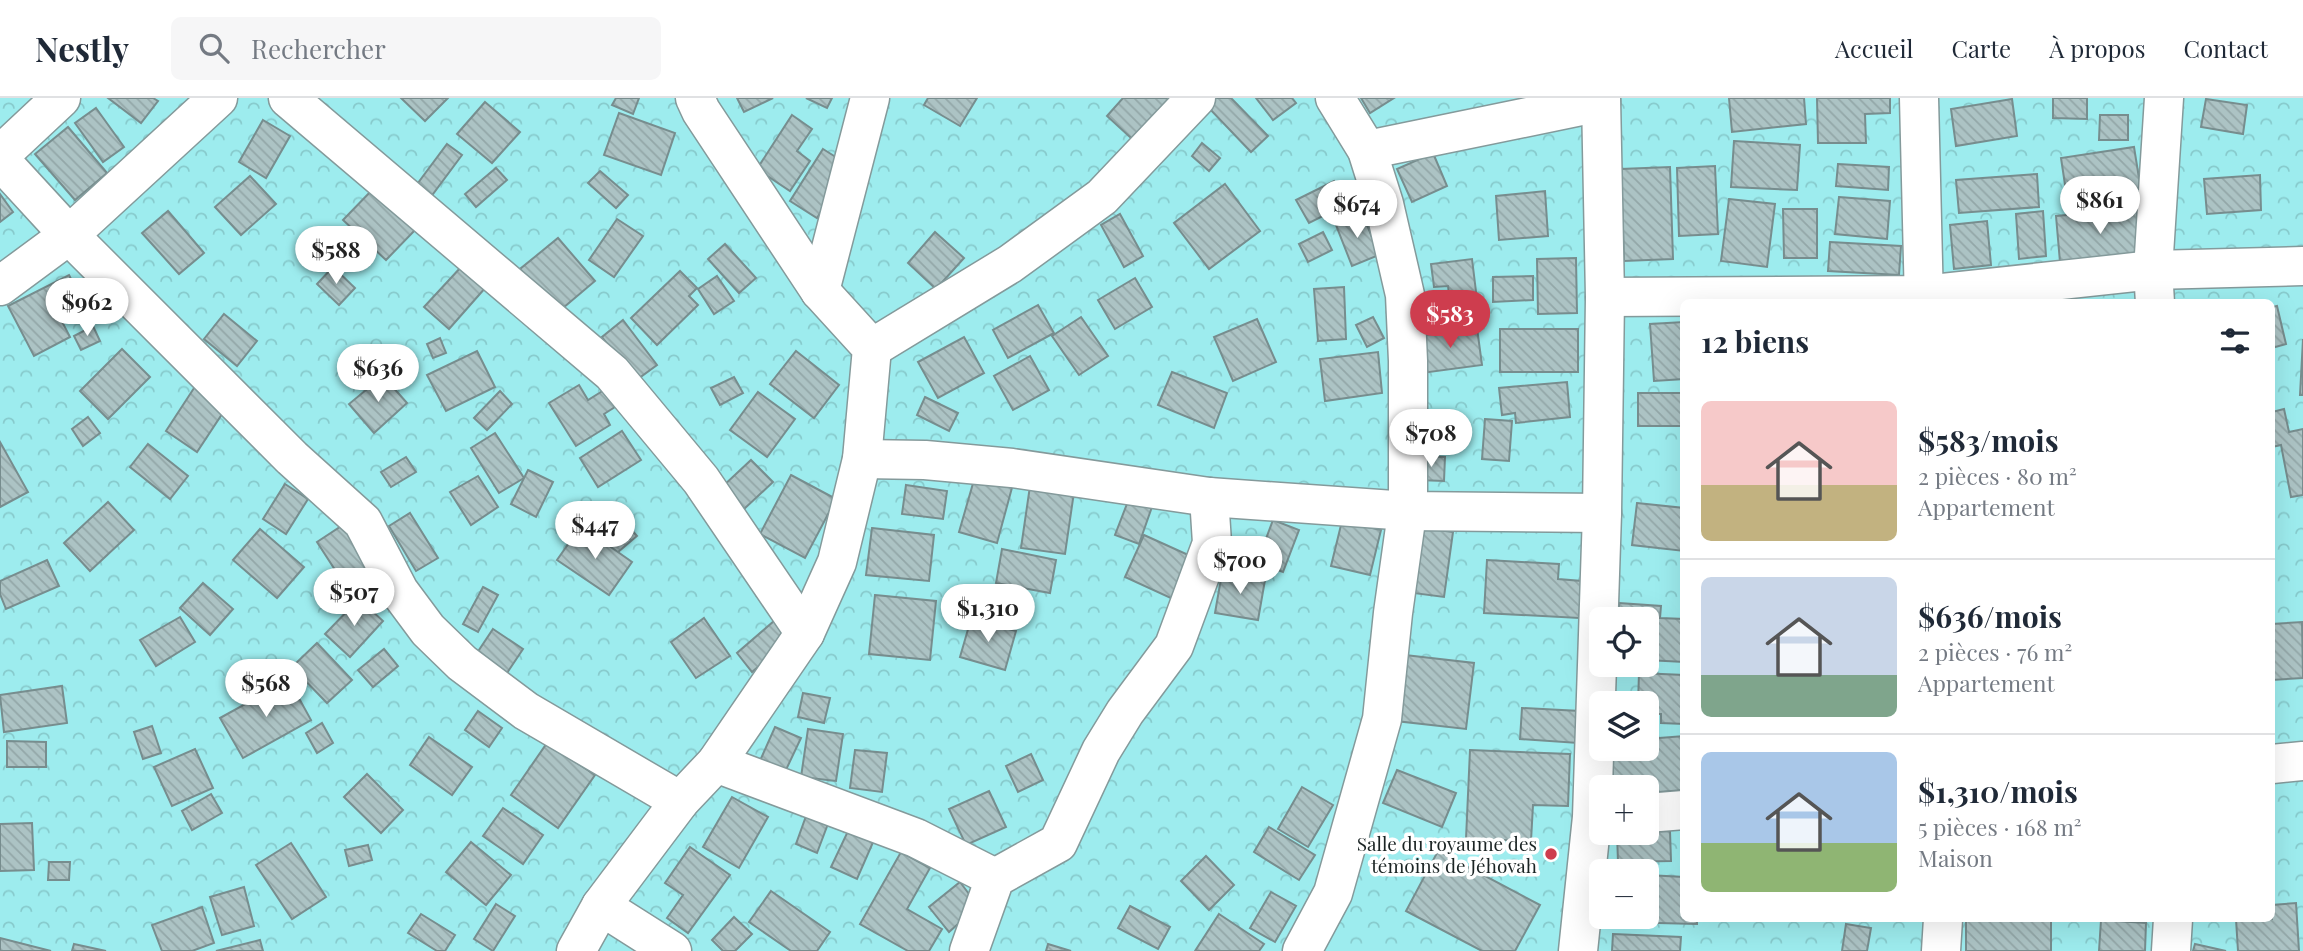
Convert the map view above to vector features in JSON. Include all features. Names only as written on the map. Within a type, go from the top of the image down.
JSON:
[{"type":"street","points":[[61,98],[0,157],[69,235],[292,458],[363,522],[399,591],[428,630],[462,663],[526,710],[680,801]]},
{"type":"street","points":[[0,286],[69,235],[218,98]]},
{"type":"street","points":[[288,98],[612,373],[701,480],[805,633]]},
{"type":"street","points":[[576,951],[601,906],[680,801],[716,763],[805,633],[837,562],[862,459],[872,348],[820,291],[695,98]]},
{"type":"street","points":[[820,291],[870,98]]},
{"type":"street","points":[[872,348],[1010,264],[1102,197],[1196,98]]},
{"type":"street","points":[[1302,951],[1332,893],[1382,719],[1393,613],[1408,511],[1405,295],[1384,204],[1367,150],[1335,98]]},
{"type":"street","points":[[1919,98],[1924,299]]},
{"type":"street","points":[[2154,286],[2164,98]]},
{"type":"street","points":[[1367,150],[1601,100],[1605,297],[1598,775]]},
{"type":"street","points":[[1605,297],[1924,299],[2154,286],[2303,266]]},
{"type":"street","points":[[862,459],[925,460],[1012,468],[1209,497],[1408,511],[1602,513]]},
{"type":"street","points":[[969,951],[995,878],[1058,844],[1101,751],[1125,712],[1174,646],[1212,543],[1209,497]]},
{"type":"street","points":[[2275,764],[2303,761]]},
{"type":"street","points":[[716,763],[916,838],[995,878]]},
{"type":"street","points":[[1659,812],[1680,810]]},
{"type":"street","points":[[1578,951],[1593,845]]},
{"type":"street","points":[[601,906],[672,951]]},
{"type":"street","points":[[1941,951],[1943,922]]},
{"type":"street","points":[[2171,951],[2173,922]]},
{"type":"green space","points":[[0,98],[2303,98],[2303,951],[0,951]]},
{"type":"building","points":[[108,98],[153,98],[158,101],[141,123]]},
{"type":"building","points":[[401,98],[448,98],[425,121]]},
{"type":"building","points":[[616,98],[639,98],[633,114],[612,105]]},
{"type":"building","points":[[737,98],[773,98],[744,112]]},
{"type":"building","points":[[806,98],[832,98],[827,108]]},
{"type":"building","points":[[928,98],[977,98],[960,126],[924,105]]},
{"type":"building","points":[[1123,98],[1182,98],[1142,148],[1107,116]]},
{"type":"building","points":[[1212,98],[1231,98],[1268,136],[1251,152],[1206,105]]},
{"type":"building","points":[[1256,98],[1292,98],[1296,103],[1273,120]]},
{"type":"building","points":[[1361,98],[1394,98],[1370,113]]},
{"type":"building","points":[[1729,98],[1804,98],[1806,124],[1732,132]]},
{"type":"building","points":[[1817,98],[1890,98],[1890,113],[1865,114],[1866,143],[1818,143]]},
{"type":"building","points":[[2053,98],[2087,98],[2087,119],[2053,118]]},
{"type":"building","points":[[2012,99],[2017,136],[1956,146],[1951,109]]},
{"type":"building","points":[[2206,99],[2247,105],[2243,134],[2201,127]]},
{"type":"building","points":[[485,102],[520,132],[492,163],[457,134]]},
{"type":"building","points":[[96,108],[124,147],[103,162],[75,123]]},
{"type":"building","points":[[619,113],[675,133],[661,175],[604,155]]},
{"type":"building","points":[[792,115],[812,129],[797,151],[810,161],[790,191],[757,169]]},
{"type":"building","points":[[2100,115],[2128,115],[2128,140],[2099,140]]},
{"type":"building","points":[[263,120],[290,136],[266,178],[239,162]]},
{"type":"building","points":[[68,127],[107,173],[75,200],[35,154]]},
{"type":"building","points":[[1734,141],[1800,145],[1797,190],[1731,187]]},
{"type":"building","points":[[1202,143],[1220,158],[1209,171],[1192,156]]},
{"type":"building","points":[[447,144],[462,155],[430,198],[415,187]]},
{"type":"building","points":[[2134,147],[2143,203],[2115,207],[2112,191],[2067,198],[2061,158]]},
{"type":"building","points":[[823,149],[850,166],[817,218],[790,201]]},
{"type":"building","points":[[1433,153],[1447,186],[1412,202],[1397,169]]},
{"type":"building","points":[[1838,164],[1889,167],[1888,190],[1836,186]]},
{"type":"building","points":[[1715,166],[1718,234],[1679,236],[1677,168]]},
{"type":"building","points":[[1670,167],[1673,259],[1624,261],[1621,169]]},
{"type":"building","points":[[496,168],[507,180],[476,207],[465,194]]},
{"type":"building","points":[[600,171],[628,195],[616,208],[588,183]]},
{"type":"building","points":[[2037,174],[2039,207],[1959,213],[1956,180]]},
{"type":"building","points":[[2260,175],[2261,210],[2207,214],[2204,179]]},
{"type":"building","points":[[250,176],[276,204],[241,235],[215,207]]},
{"type":"building","points":[[1334,181],[1345,205],[1309,223],[1296,200]]},
{"type":"building","points":[[1225,184],[1260,231],[1209,269],[1174,223]]},
{"type":"building","points":[[375,187],[417,228],[386,260],[343,220]]},
{"type":"building","points":[[1545,191],[1548,236],[1499,240],[1496,196]]},
{"type":"building","points":[[0,194],[13,212],[0,222]]},
{"type":"building","points":[[1839,197],[1890,201],[1887,239],[1835,234]]},
{"type":"building","points":[[1729,199],[1775,204],[1767,267],[1721,261]]},
{"type":"building","points":[[1783,209],[1817,209],[1817,258],[1784,258]]},
{"type":"building","points":[[2139,209],[2143,256],[2060,262],[2056,216]]},
{"type":"building","points":[[168,211],[204,253],[179,274],[142,233]]},
{"type":"building","points":[[2043,211],[2046,256],[2019,259],[2016,214]]},
{"type":"building","points":[[1120,214],[1143,256],[1124,267],[1101,225]]},
{"type":"building","points":[[1363,215],[1379,255],[1352,266],[1336,225]]},
{"type":"building","points":[[617,219],[643,236],[614,277],[589,260]]},
{"type":"building","points":[[1987,221],[1991,265],[1954,269],[1950,225]]},
{"type":"building","points":[[935,232],[964,258],[936,289],[908,263]]},
{"type":"building","points":[[1323,232],[1332,250],[1308,262],[1299,244]]},
{"type":"building","points":[[558,238],[595,281],[557,313],[520,269]]},
{"type":"building","points":[[1830,242],[1901,246],[1899,275],[1828,271]]},
{"type":"building","points":[[725,244],[756,278],[739,293],[708,259]]},
{"type":"building","points":[[1576,258],[1577,313],[1538,314],[1537,259]]},
{"type":"building","points":[[1472,259],[1480,324],[1453,327],[1448,286],[1434,287],[1431,264]]},
{"type":"building","points":[[462,266],[486,287],[449,329],[424,307]]},
{"type":"building","points":[[333,267],[355,288],[339,305],[317,284]]},
{"type":"building","points":[[680,271],[697,288],[689,296],[698,305],[657,345],[631,318]]},
{"type":"building","points":[[69,275],[78,293],[54,306],[70,337],[34,356],[8,306]]},
{"type":"building","points":[[717,276],[734,301],[714,314],[698,289]]},
{"type":"building","points":[[1533,276],[1533,300],[1493,302],[1493,277]]},
{"type":"building","points":[[1135,278],[1152,307],[1115,329],[1098,300]]},
{"type":"building","points":[[1344,287],[1346,339],[1318,341],[1314,289]]},
{"type":"building","points":[[1038,305],[1054,333],[1008,358],[993,330]]},
{"type":"building","points":[[2275,306],[2286,344],[2275,347]]},
{"type":"building","points":[[224,314],[257,341],[237,366],[204,339]]},
{"type":"building","points":[[1081,317],[1108,356],[1079,375],[1052,336]]},
{"type":"building","points":[[1373,317],[1384,338],[1367,347],[1356,325]]},
{"type":"building","points":[[1257,319],[1276,362],[1233,381],[1214,337]]},
{"type":"building","points":[[623,320],[657,365],[635,381],[602,337]]},
{"type":"building","points":[[1680,322],[1680,379],[1654,381],[1650,324]]},
{"type":"building","points":[[93,326],[100,341],[81,350],[74,336]]},
{"type":"building","points":[[1477,328],[1482,365],[1422,373],[1417,336]]},
{"type":"building","points":[[1500,329],[1578,329],[1578,372],[1500,372]]},
{"type":"building","points":[[964,337],[984,373],[938,398],[918,362]]},
{"type":"building","points":[[440,338],[446,353],[433,358],[427,344]]},
{"type":"building","points":[[2303,339],[2303,395],[2300,395]]},
{"type":"building","points":[[122,349],[150,377],[108,419],[80,391]]},
{"type":"building","points":[[477,351],[495,387],[446,411],[427,375]]},
{"type":"building","points":[[796,351],[839,385],[814,418],[770,384]]},
{"type":"building","points":[[1378,352],[1382,393],[1325,401],[1320,359]]},
{"type":"building","points":[[394,356],[410,373],[399,382],[384,365]]},
{"type":"building","points":[[1030,356],[1049,390],[1013,410],[994,376]]},
{"type":"building","points":[[1172,372],[1227,393],[1214,428],[1158,405]]},
{"type":"building","points":[[383,376],[407,403],[374,433],[349,404]]},
{"type":"building","points":[[734,377],[743,393],[720,405],[711,388]]},
{"type":"building","points":[[1567,382],[1570,417],[1516,423],[1515,413],[1502,415],[1499,388]]},
{"type":"building","points":[[196,385],[228,405],[197,452],[166,431]]},
{"type":"building","points":[[579,385],[588,400],[604,390],[615,407],[604,414],[610,425],[576,446],[549,403]]},
{"type":"building","points":[[500,391],[512,404],[487,430],[474,418]]},
{"type":"building","points":[[758,392],[795,419],[767,457],[730,430]]},
{"type":"building","points":[[1638,393],[1680,393],[1680,426],[1638,426]]},
{"type":"building","points":[[925,397],[958,413],[949,431],[917,415]]},
{"type":"building","points":[[2284,409],[2289,432],[2303,429],[2303,495],[2291,497],[2281,445],[2275,446],[2275,411]]},
{"type":"building","points":[[88,417],[100,433],[83,446],[72,429]]},
{"type":"building","points":[[1485,419],[1512,421],[1509,461],[1482,459]]},
{"type":"building","points":[[622,431],[641,460],[598,487],[580,458]]},
{"type":"building","points":[[495,433],[524,478],[499,493],[471,448]]},
{"type":"building","points":[[0,442],[28,492],[0,507]]},
{"type":"building","points":[[148,444],[188,476],[170,499],[130,467]]},
{"type":"building","points":[[1419,456],[1445,457],[1444,481],[1418,480]]},
{"type":"building","points":[[406,457],[416,472],[391,487],[381,472]]},
{"type":"building","points":[[751,460],[773,482],[743,510],[722,487]]},
{"type":"building","points":[[528,470],[553,482],[536,517],[511,504]]},
{"type":"building","points":[[976,473],[1013,484],[997,543],[959,532]]},
{"type":"building","points":[[791,475],[836,499],[805,558],[760,534]]},
{"type":"building","points":[[478,476],[498,507],[471,525],[450,492]]},
{"type":"building","points":[[285,484],[308,499],[286,534],[263,519]]},
{"type":"building","points":[[906,485],[947,491],[943,519],[902,514]]},
{"type":"building","points":[[1030,486],[1074,492],[1065,554],[1021,548]]},
{"type":"building","points":[[1130,496],[1153,504],[1139,544],[1115,535]]},
{"type":"building","points":[[108,502],[134,530],[90,571],[64,543]]},
{"type":"building","points":[[1637,503],[1680,508],[1680,551],[1632,545]]},
{"type":"building","points":[[410,513],[438,558],[416,571],[389,526]]},
{"type":"building","points":[[621,518],[637,536],[611,558],[596,540]]},
{"type":"building","points":[[1273,520],[1299,530],[1283,572],[1257,563]]},
{"type":"building","points":[[1342,521],[1381,530],[1370,575],[1331,566]]},
{"type":"building","points":[[346,523],[380,578],[352,596],[317,542]]},
{"type":"building","points":[[581,526],[632,562],[609,595],[557,560]]},
{"type":"building","points":[[1407,526],[1453,532],[1444,597],[1398,591]]},
{"type":"building","points":[[872,528],[934,535],[929,581],[866,575]]},
{"type":"building","points":[[260,529],[304,567],[277,598],[233,560]]},
{"type":"building","points":[[1144,535],[1195,558],[1175,600],[1125,577]]},
{"type":"building","points":[[1002,549],[1056,560],[1050,593],[996,583]]},
{"type":"building","points":[[47,560],[59,586],[6,609],[0,594],[0,581]]},
{"type":"building","points":[[1487,560],[1559,564],[1558,579],[1582,581],[1579,618],[1484,613]]},
{"type":"building","points":[[1222,573],[1265,580],[1258,620],[1215,613]]},
{"type":"building","points":[[203,583],[233,609],[210,635],[180,608]]},
{"type":"building","points":[[483,587],[498,595],[478,632],[463,624]]},
{"type":"building","points":[[875,595],[936,601],[930,660],[869,654]]},
{"type":"building","points":[[359,599],[383,621],[350,657],[325,634]]},
{"type":"building","points":[[1619,603],[1661,606],[1660,618],[1680,619],[1680,662],[1659,661],[1659,607],[1619,607]]},
{"type":"building","points":[[180,617],[195,642],[156,666],[140,640]]},
{"type":"building","points":[[704,618],[730,656],[696,678],[671,642]]},
{"type":"building","points":[[971,619],[1016,631],[1005,670],[960,657]]},
{"type":"building","points":[[774,621],[790,640],[752,672],[737,653]]},
{"type":"building","points":[[2302,622],[2303,678],[2275,680],[2275,624]]},
{"type":"building","points":[[493,629],[523,649],[505,676],[475,656]]},
{"type":"building","points":[[317,643],[352,680],[327,703],[292,667]]},
{"type":"building","points":[[384,649],[398,666],[373,687],[358,670]]},
{"type":"building","points":[[1405,655],[1474,663],[1466,729],[1396,721]]},
{"type":"building","points":[[1680,675],[1680,724],[1661,723],[1659,691],[1638,691],[1639,677]]},
{"type":"building","points":[[289,680],[311,720],[243,758],[220,718]]},
{"type":"building","points":[[62,686],[67,723],[4,732],[0,695]]},
{"type":"building","points":[[803,693],[830,698],[824,723],[798,717]]},
{"type":"building","points":[[1522,708],[1580,711],[1578,743],[1520,739]]},
{"type":"building","points":[[478,711],[502,728],[489,747],[465,730]]},
{"type":"building","points":[[322,723],[333,743],[317,753],[306,733]]},
{"type":"building","points":[[152,726],[161,753],[143,759],[134,732]]},
{"type":"building","points":[[775,727],[801,738],[784,774],[759,763]]},
{"type":"building","points":[[808,729],[843,734],[836,781],[801,777]]},
{"type":"building","points":[[1680,736],[1680,790],[1659,792],[1659,775],[1613,775],[1612,761],[1659,761],[1659,738]]},
{"type":"building","points":[[429,737],[472,767],[452,795],[410,765]]},
{"type":"building","points":[[7,741],[46,742],[46,767],[7,767]]},
{"type":"building","points":[[547,743],[595,775],[558,828],[511,795]]},
{"type":"building","points":[[195,749],[213,788],[172,806],[154,767]]},
{"type":"building","points":[[855,750],[887,753],[882,792],[850,788]]},
{"type":"building","points":[[1470,750],[1570,754],[1568,806],[1533,805],[1531,841],[1466,839]]},
{"type":"building","points":[[1031,754],[1043,780],[1018,792],[1006,766]]},
{"type":"building","points":[[1397,770],[1456,793],[1442,827],[1383,803]]},
{"type":"building","points":[[367,774],[403,810],[381,833],[344,797]]},
{"type":"building","points":[[1302,787],[1333,805],[1308,847],[1278,829]]},
{"type":"building","points":[[989,791],[1006,827],[966,845],[949,809]]},
{"type":"building","points":[[211,794],[222,813],[192,830],[182,811]]},
{"type":"building","points":[[732,797],[768,817],[739,868],[703,847]]},
{"type":"building","points":[[810,805],[832,813],[817,853],[796,844]]},
{"type":"building","points":[[503,808],[543,835],[523,864],[483,836]]},
{"type":"building","points":[[32,823],[34,870],[0,871],[0,824]]},
{"type":"building","points":[[1269,827],[1315,855],[1299,880],[1254,852]]},
{"type":"building","points":[[849,829],[874,840],[857,879],[831,867]]},
{"type":"building","points":[[1659,831],[1670,831],[1671,861],[1618,859],[1617,845],[1659,845]]},
{"type":"building","points":[[471,842],[511,875],[486,905],[446,872]]},
{"type":"building","points":[[291,843],[326,897],[292,919],[256,865]]},
{"type":"building","points":[[368,845],[372,860],[349,866],[345,850]]},
{"type":"building","points":[[690,847],[730,875],[688,933],[667,918],[683,895],[665,883]]},
{"type":"building","points":[[1438,851],[1540,905],[1515,951],[1482,951],[1406,911]]},
{"type":"building","points":[[901,852],[930,868],[907,909],[942,929],[929,951],[908,951],[860,924]]},
{"type":"building","points":[[1206,856],[1234,885],[1209,910],[1181,881]]},
{"type":"building","points":[[49,862],[70,862],[69,880],[48,880]]},
{"type":"building","points":[[1659,876],[1680,877],[1680,922],[1697,924],[1659,923]]},
{"type":"building","points":[[960,882],[978,906],[949,932],[929,907]]},
{"type":"building","points":[[244,887],[254,926],[222,935],[210,897]]},
{"type":"building","points":[[771,891],[830,932],[817,951],[791,951],[749,922]]},
{"type":"building","points":[[1271,892],[1296,906],[1275,942],[1250,928]]},
{"type":"building","points":[[2296,903],[2299,951],[2238,951],[2236,922],[2275,922],[2275,905]]},
{"type":"building","points":[[496,904],[515,916],[493,951],[474,939]]},
{"type":"building","points":[[1130,906],[1170,927],[1158,949],[1118,928]]},
{"type":"building","points":[[202,907],[214,943],[192,951],[162,951],[152,925]]},
{"type":"building","points":[[421,914],[455,935],[445,951],[437,951],[408,933]]},
{"type":"building","points":[[1219,914],[1264,944],[1259,951],[1195,951]]},
{"type":"building","points":[[734,917],[752,934],[735,951],[723,951],[712,940]]},
{"type":"building","points":[[1966,922],[2051,922],[2051,951],[1966,951]]},
{"type":"building","points":[[2101,922],[2146,923],[2145,951],[2099,951]]},
{"type":"building","points":[[1846,924],[1871,928],[1867,951],[1842,951]]},
{"type":"building","points":[[1613,934],[1681,937],[1680,951],[1612,951]]},
{"type":"building","points":[[0,938],[51,951],[0,951]]},
{"type":"building","points":[[260,940],[263,951],[216,951]]},
{"type":"building","points":[[74,944],[106,951],[72,951]]},
{"type":"building","points":[[1048,944],[1071,951],[1046,951]]},
{"type":"building","points":[[2195,944],[2226,951],[2193,951]]},
{"type":"place","name":"Salle du royaume des témoins de Jéhovah","points":[[1551,854]]}]
